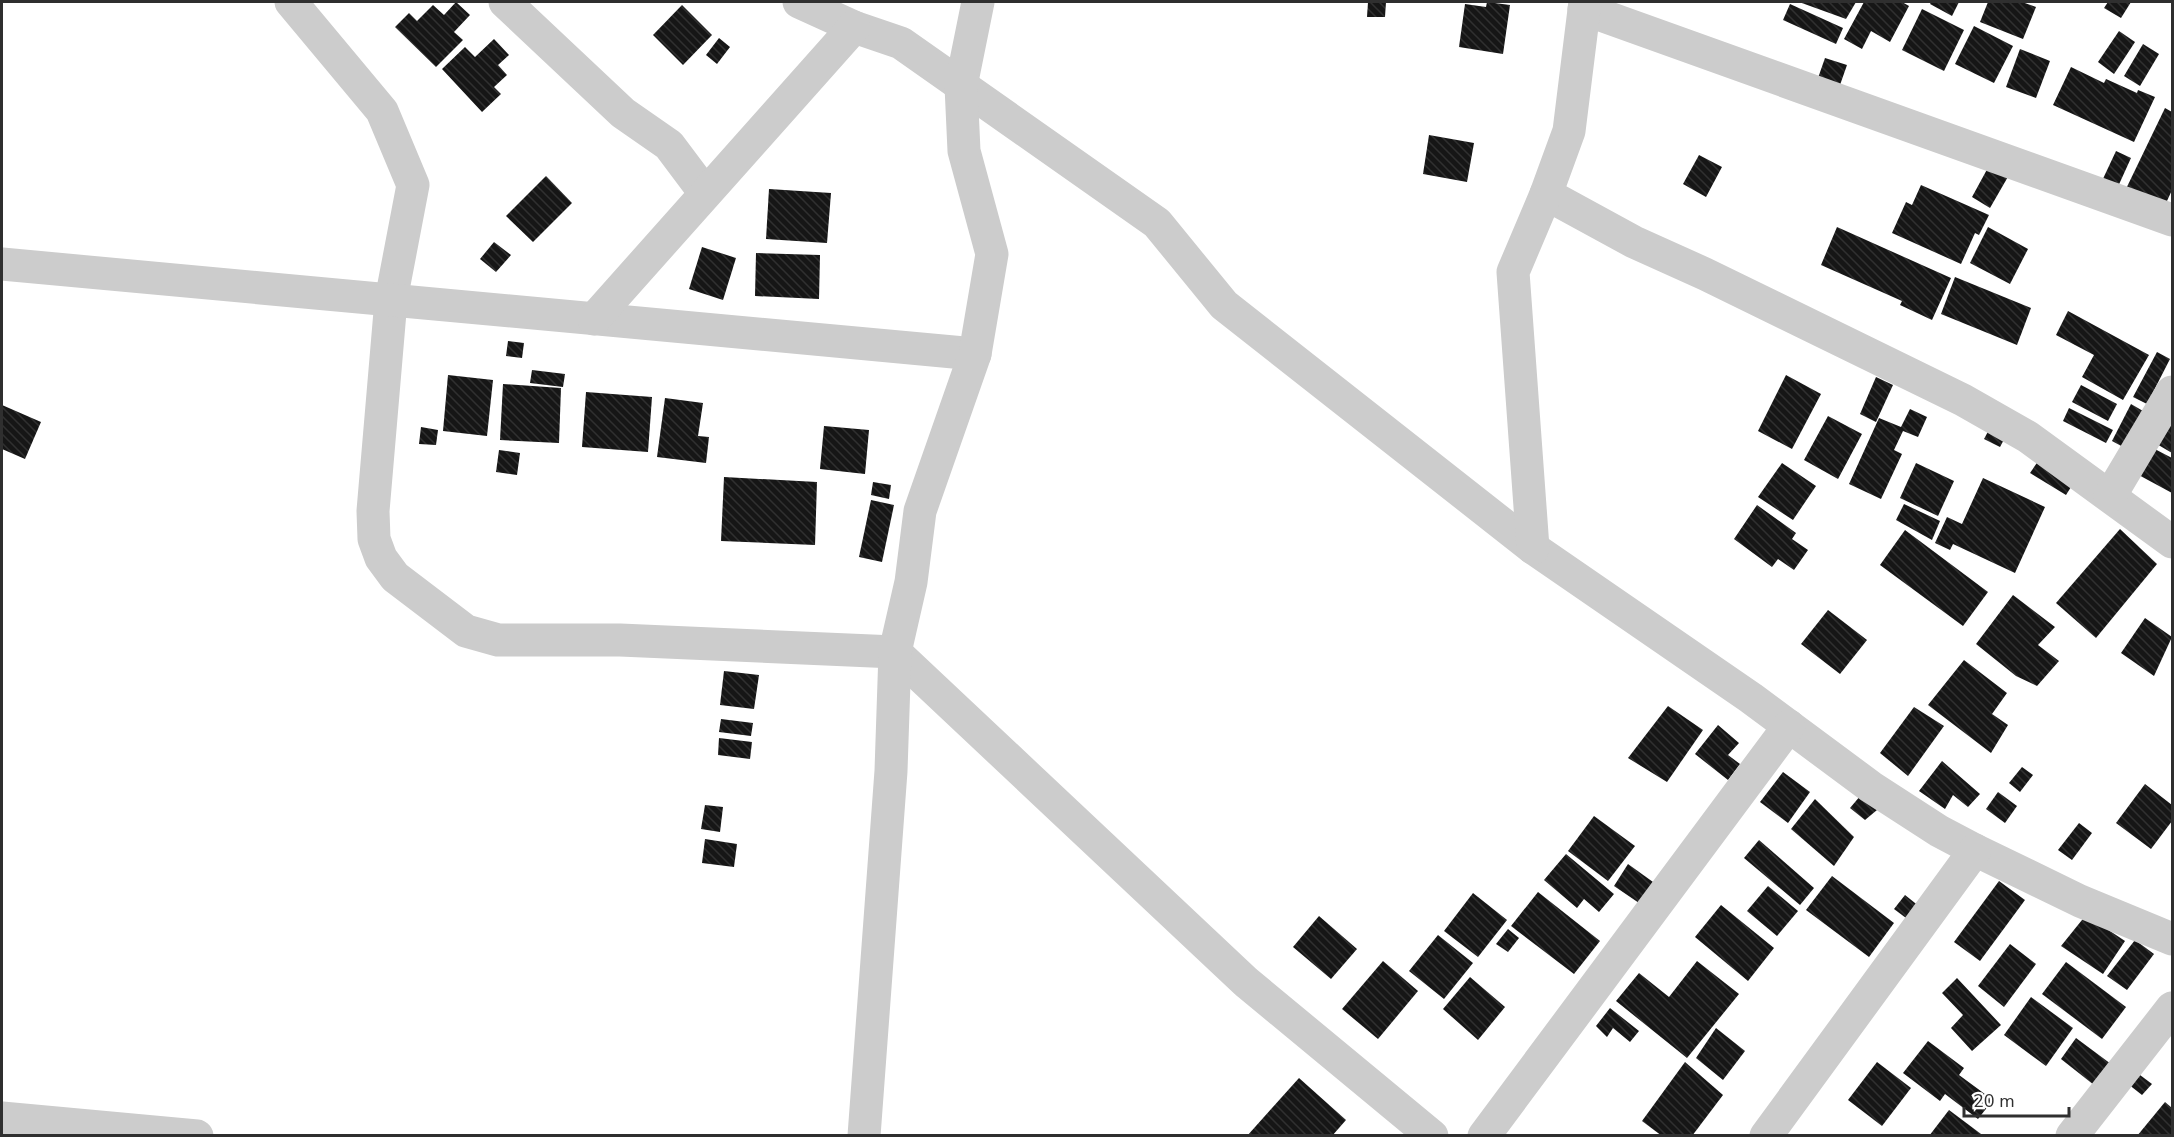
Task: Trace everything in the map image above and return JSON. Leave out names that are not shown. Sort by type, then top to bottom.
[{"type":"street","points":[[291,2],[382,111],[413,185],[391,300],[373,511],[374,539],[381,558],[395,577],[466,631],[498,640],[620,640],[895,652],[1246,981],[1432,1136]]},
{"type":"street","points":[[505,2],[623,113],[669,145],[705,193]]},
{"type":"street","points":[[799,2],[854,27],[901,43],[1157,223],[1224,305],[1533,548],[1789,726],[1871,787],[1939,831],[1975,850],[2080,901],[2172,939]]},
{"type":"street","points":[[864,1136],[891,771],[895,652],[911,582],[920,511],[975,354],[992,254],[964,151],[961,86],[978,2]]},
{"type":"street","points":[[1533,548],[1513,272],[1546,194],[1569,131],[1584,5],[2172,220]]},
{"type":"street","points":[[594,319],[854,27]]},
{"type":"street","points":[[1546,194],[1634,242],[1705,274],[1963,400],[2028,437],[2172,542]]},
{"type":"street","points":[[2,264],[975,354]]},
{"type":"street","points":[[2110,496],[2172,392]]},
{"type":"street","points":[[1484,1136],[1789,726]]},
{"type":"street","points":[[1766,1136],[1975,850]]},
{"type":"street","points":[[2072,1136],[2172,1008]]},
{"type":"street","points":[[2,1118],[197,1136]]},
{"type":"building","points":[[456,2],[470,15],[454,32],[463,40],[436,67],[395,27],[409,13],[417,21],[433,5],[444,15]]},
{"type":"building","points":[[1368,2],[1386,2],[1385,17],[1367,17]]},
{"type":"building","points":[[1487,2],[1510,5],[1503,54],[1459,47],[1465,4],[1486,7]]},
{"type":"building","points":[[1799,2],[1856,2],[1846,19]]},
{"type":"building","points":[[1864,2],[1902,2],[1909,6],[1890,42],[1871,31],[1862,49],[1844,39]]},
{"type":"building","points":[[1931,2],[1959,2],[1952,16],[1930,4]]},
{"type":"building","points":[[1988,2],[2022,2],[2036,7],[2023,39],[1980,22]]},
{"type":"building","points":[[2108,2],[2131,2],[2121,18],[2104,8]]},
{"type":"building","points":[[1790,4],[1843,28],[1836,44],[1783,20]]},
{"type":"building","points":[[682,5],[712,35],[683,65],[653,35]]},
{"type":"building","points":[[1922,9],[1964,30],[1944,71],[1902,50]]},
{"type":"building","points":[[1974,26],[2013,46],[1994,83],[1955,64]]},
{"type":"building","points":[[2119,31],[2135,42],[2114,74],[2098,62]]},
{"type":"building","points":[[719,38],[730,47],[717,64],[706,55]]},
{"type":"building","points":[[494,39],[509,55],[498,65],[507,75],[494,87],[501,94],[482,112],[442,69],[465,47],[475,57]]},
{"type":"building","points":[[2143,44],[2159,54],[2140,86],[2124,76]]},
{"type":"building","points":[[2020,49],[2050,61],[2036,98],[2006,87]]},
{"type":"building","points":[[1825,58],[1847,65],[1840,85],[1818,78]]},
{"type":"building","points":[[2071,67],[2104,83],[2106,79],[2137,93],[2138,90],[2155,97],[2134,142],[2053,105]]},
{"type":"building","points":[[2165,108],[2172,112],[2172,190],[2162,212],[2124,193]]},
{"type":"building","points":[[1429,135],[1474,143],[1467,182],[1423,174]]},
{"type":"building","points":[[2116,151],[2131,158],[2116,191],[2101,183]]},
{"type":"building","points":[[1699,155],[1722,167],[1706,197],[1683,184]]},
{"type":"building","points":[[1990,164],[2009,175],[1990,208],[1972,197]]},
{"type":"building","points":[[546,176],[572,203],[533,242],[506,216]]},
{"type":"building","points":[[1921,185],[1989,215],[1979,235],[1975,233],[1961,264],[1892,233],[1906,202],[1912,205]]},
{"type":"building","points":[[769,189],[831,193],[827,243],[766,239]]},
{"type":"building","points":[[1837,227],[1951,278],[1932,320],[1900,305],[1902,301],[1821,265]]},
{"type":"building","points":[[1988,227],[2028,249],[2010,284],[1970,263]]},
{"type":"building","points":[[494,242],[511,255],[496,272],[480,259]]},
{"type":"building","points":[[702,247],[736,258],[723,300],[689,289]]},
{"type":"building","points":[[756,253],[820,255],[819,299],[755,296]]},
{"type":"building","points":[[1955,277],[2031,308],[2017,345],[1941,314]]},
{"type":"building","points":[[2068,311],[2149,355],[2123,400],[2082,377],[2094,355],[2056,335]]},
{"type":"building","points":[[508,341],[524,343],[522,358],[506,356]]},
{"type":"building","points":[[2157,352],[2170,359],[2147,404],[2133,397]]},
{"type":"building","points":[[532,370],[565,374],[563,387],[530,383]]},
{"type":"building","points":[[448,375],[493,380],[487,436],[443,431]]},
{"type":"building","points":[[1786,375],[1821,394],[1792,449],[1758,431]]},
{"type":"building","points":[[1876,377],[1893,385],[1876,422],[1860,414]]},
{"type":"building","points":[[503,384],[561,388],[559,443],[500,440]]},
{"type":"building","points":[[2081,385],[2117,404],[2108,421],[2072,402]]},
{"type":"building","points":[[586,392],[652,397],[648,452],[582,447]]},
{"type":"building","points":[[665,398],[703,403],[698,436],[709,437],[706,463],[657,457]]},
{"type":"building","points":[[2131,404],[2143,411],[2125,448],[2112,441]]},
{"type":"building","points":[[2,405],[41,422],[25,459],[2,449]]},
{"type":"building","points":[[2069,408],[2113,430],[2106,443],[2063,421]]},
{"type":"building","points":[[1910,409],[1927,417],[1918,437],[1903,431],[1894,450],[1902,454],[1881,499],[1849,484],[1879,418],[1901,427]]},
{"type":"building","points":[[2172,412],[2172,453],[2155,443]]},
{"type":"building","points":[[1828,416],[1862,434],[1838,479],[1804,460]]},
{"type":"building","points":[[824,426],[869,430],[865,474],[820,469]]},
{"type":"building","points":[[1991,426],[2007,434],[2000,447],[1984,439]]},
{"type":"building","points":[[421,427],[438,430],[436,445],[419,444]]},
{"type":"building","points":[[2149,446],[2172,458],[2172,493],[2135,473]]},
{"type":"building","points":[[499,450],[520,453],[517,475],[496,472]]},
{"type":"building","points":[[2041,457],[2076,479],[2066,495],[2030,473]]},
{"type":"building","points":[[1782,463],[1816,486],[1793,520],[1758,497]]},
{"type":"building","points":[[1916,463],[1954,481],[1938,516],[1900,498]]},
{"type":"building","points":[[724,477],[817,482],[815,545],[721,541]]},
{"type":"building","points":[[1983,478],[2045,507],[2015,573],[1953,544],[1950,550],[1935,543],[1947,517],[1962,524]]},
{"type":"building","points":[[873,482],[891,485],[889,499],[871,495]]},
{"type":"building","points":[[871,500],[894,505],[882,562],[859,557]]},
{"type":"building","points":[[1904,504],[1940,521],[1932,540],[1896,520]]},
{"type":"building","points":[[1757,505],[1796,533],[1792,539],[1808,550],[1794,570],[1778,559],[1772,567],[1734,539]]},
{"type":"building","points":[[2120,529],[2157,564],[2096,638],[2056,603]]},
{"type":"building","points":[[1905,530],[1988,592],[1963,626],[1880,565]]},
{"type":"building","points":[[2013,595],[2055,627],[2038,645],[2059,661],[2037,686],[2016,676],[1976,644]]},
{"type":"building","points":[[1828,610],[1867,640],[1840,674],[1801,644]]},
{"type":"building","points":[[2145,618],[2172,637],[2154,676],[2121,653]]},
{"type":"building","points":[[1964,660],[2007,693],[1992,714],[2008,725],[1991,753],[1928,705]]},
{"type":"building","points":[[724,671],[759,675],[754,709],[720,705]]},
{"type":"building","points":[[1668,706],[1703,730],[1667,782],[1628,758]]},
{"type":"building","points":[[1914,707],[1944,726],[1908,776],[1880,753]]},
{"type":"building","points":[[721,719],[753,723],[751,736],[719,732]]},
{"type":"building","points":[[1718,725],[1739,743],[1728,755],[1740,764],[1728,780],[1695,754]]},
{"type":"building","points":[[719,738],[752,742],[750,759],[718,755]]},
{"type":"building","points":[[1942,761],[1980,794],[1968,807],[1953,795],[1945,809],[1919,791]]},
{"type":"building","points":[[2022,767],[2033,775],[2020,792],[2009,783]]},
{"type":"building","points":[[1783,772],[1810,792],[1788,823],[1760,802]]},
{"type":"building","points":[[2145,784],[2172,805],[2172,821],[2151,849],[2116,823]]},
{"type":"building","points":[[1998,792],[2017,806],[2005,823],[1986,809]]},
{"type":"building","points":[[1861,795],[1877,810],[1865,820],[1850,808]]},
{"type":"building","points":[[1815,799],[1854,837],[1834,866],[1791,829]]},
{"type":"building","points":[[705,805],[723,807],[720,832],[701,829]]},
{"type":"building","points":[[1594,816],[1635,846],[1608,881],[1568,851]]},
{"type":"building","points":[[2079,823],[2092,833],[2072,860],[2058,850]]},
{"type":"building","points":[[705,839],[737,844],[734,867],[702,863]]},
{"type":"building","points":[[1759,840],[1814,888],[1800,905],[1744,858]]},
{"type":"building","points":[[1566,854],[1614,894],[1599,912],[1584,899],[1577,908],[1544,880]]},
{"type":"building","points":[[1628,864],[1653,882],[1639,903],[1614,886]]},
{"type":"building","points":[[1832,876],[1894,923],[1869,957],[1806,910]]},
{"type":"building","points":[[1999,881],[2025,900],[1980,961],[1954,942]]},
{"type":"building","points":[[1768,886],[1798,911],[1777,936],[1747,911]]},
{"type":"building","points":[[1538,892],[1600,941],[1574,974],[1511,926]]},
{"type":"building","points":[[1473,893],[1507,920],[1478,957],[1444,931]]},
{"type":"building","points":[[1905,895],[1920,907],[1910,921],[1894,909]]},
{"type":"building","points":[[1721,905],[1774,948],[1748,981],[1695,937]]},
{"type":"building","points":[[2086,915],[2125,941],[2103,974],[2061,946]]},
{"type":"building","points":[[1319,916],[1357,949],[1331,979],[1293,947]]},
{"type":"building","points":[[1508,929],[1519,938],[1508,952],[1496,944]]},
{"type":"building","points":[[1438,935],[1473,963],[1444,999],[1409,971]]},
{"type":"building","points":[[2135,940],[2154,954],[2127,990],[2107,976]]},
{"type":"building","points":[[2010,944],[2036,964],[2004,1007],[1978,986]]},
{"type":"building","points":[[1383,961],[1418,991],[1378,1039],[1342,1009]]},
{"type":"building","points":[[1697,961],[1739,994],[1687,1058],[1616,1001],[1639,973],[1669,997]]},
{"type":"building","points":[[2066,962],[2126,1007],[2102,1039],[2042,994]]},
{"type":"building","points":[[1470,977],[1505,1007],[1478,1040],[1443,1009]]},
{"type":"building","points":[[1957,978],[2001,1025],[1972,1051],[1951,1028],[1963,1015],[1942,993]]},
{"type":"building","points":[[2031,997],[2073,1028],[2046,1066],[2004,1035]]},
{"type":"building","points":[[1610,1008],[1639,1031],[1630,1042],[1613,1028],[1607,1037],[1596,1026]]},
{"type":"building","points":[[1716,1028],[1745,1051],[1723,1080],[1696,1058]]},
{"type":"building","points":[[2076,1038],[2111,1064],[2094,1085],[2061,1059]]},
{"type":"building","points":[[1928,1041],[1964,1068],[1959,1075],[1993,1100],[1978,1119],[1945,1094],[1940,1101],[1903,1073]]},
{"type":"building","points":[[1685,1062],[1723,1095],[1692,1136],[1662,1136],[1642,1121]]},
{"type":"building","points":[[1877,1062],[1911,1088],[1882,1126],[1848,1100]]},
{"type":"building","points":[[2136,1072],[2152,1084],[2142,1095],[2128,1084]]},
{"type":"building","points":[[1299,1078],[1346,1120],[1332,1136],[1247,1136]]},
{"type":"building","points":[[2165,1102],[2172,1108],[2172,1136],[2137,1136]]},
{"type":"building","points":[[1949,1110],[1981,1134],[1979,1136],[1929,1136]]}]
